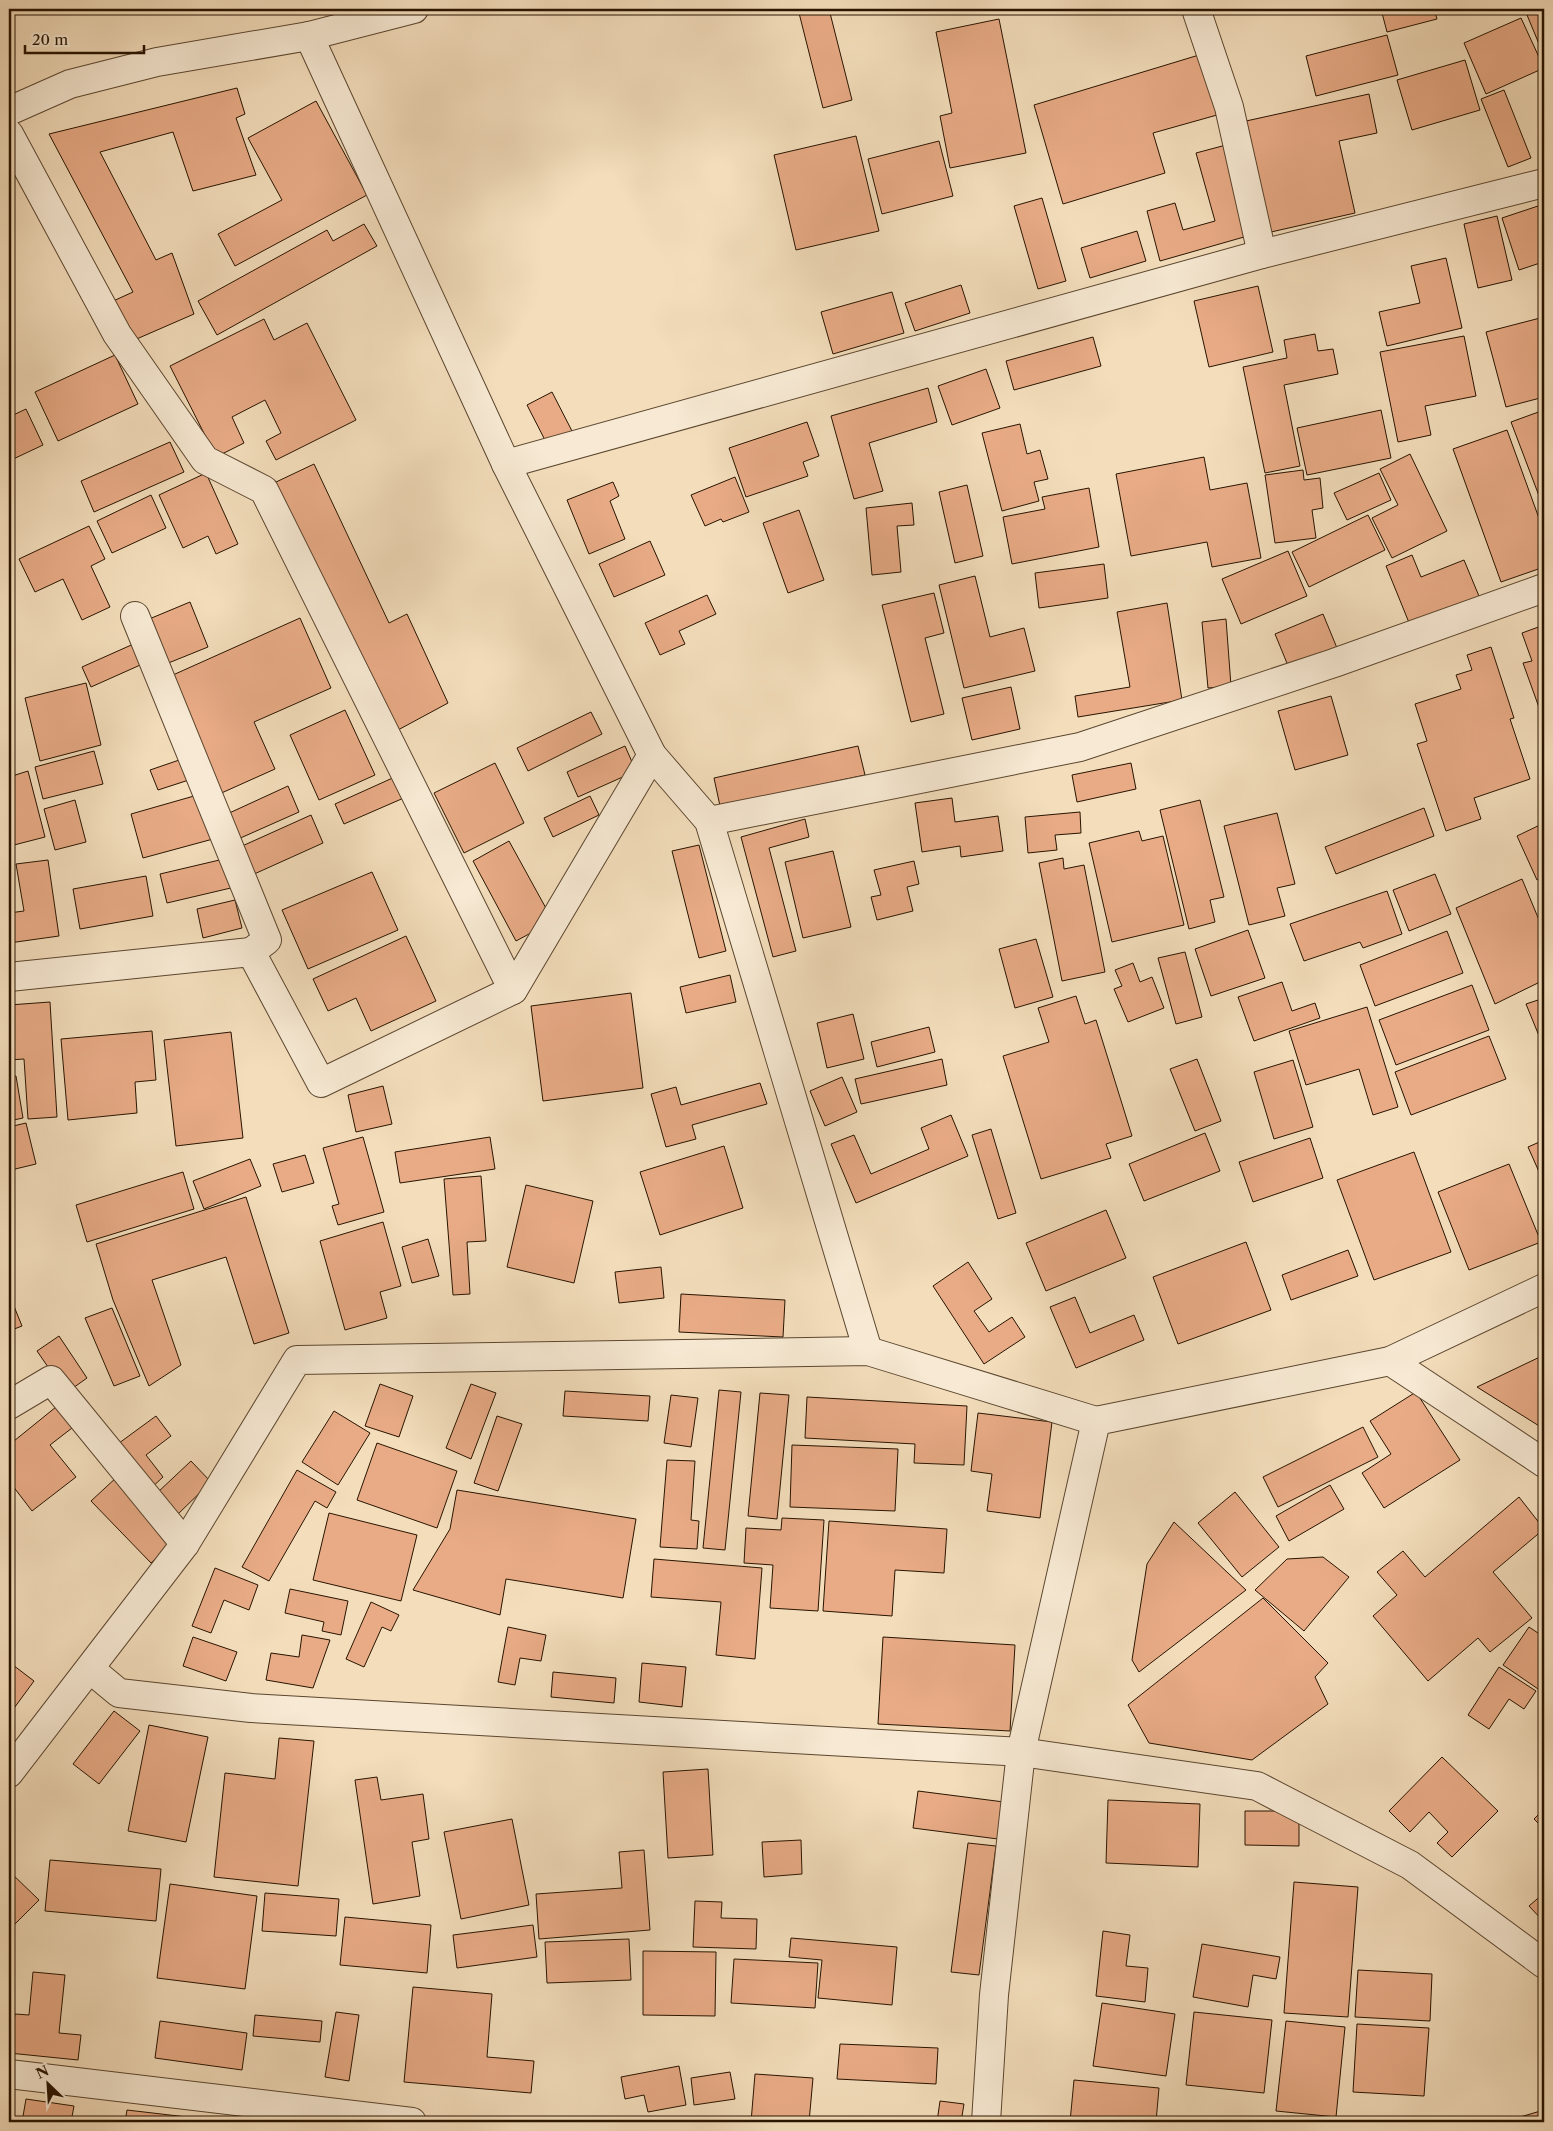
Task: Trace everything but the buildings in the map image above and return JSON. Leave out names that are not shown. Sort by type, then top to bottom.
[{"type":"street","points":[[9,111],[70,84],[157,62],[309,36],[414,9]]},
{"type":"street","points":[[1196,9],[1229,108],[1262,254]]},
{"type":"street","points":[[309,36],[506,464],[652,755],[709,821],[868,1351]]},
{"type":"street","points":[[9,134],[117,334],[205,460],[264,490],[513,990]]},
{"type":"street","points":[[506,464],[1262,254],[1544,183]]},
{"type":"street","points":[[709,821],[1080,747],[1334,663],[1544,588]]},
{"type":"street","points":[[9,977],[251,952],[266,940],[135,616]]},
{"type":"street","points":[[251,952],[321,1083],[513,990],[652,755]]},
{"type":"street","points":[[9,1773],[185,1544],[297,1360],[868,1351],[1096,1421],[1390,1361],[1544,1288]]},
{"type":"street","points":[[1390,1361],[1544,1463]]},
{"type":"street","points":[[9,1405],[51,1380],[185,1544]]},
{"type":"street","points":[[986,2122],[994,1995],[1021,1752],[1096,1421]]},
{"type":"street","points":[[90,1669],[118,1693],[251,1708],[1021,1752],[1257,1786],[1410,1865],[1544,1964]]},
{"type":"street","points":[[9,2074],[412,2122]]}]
